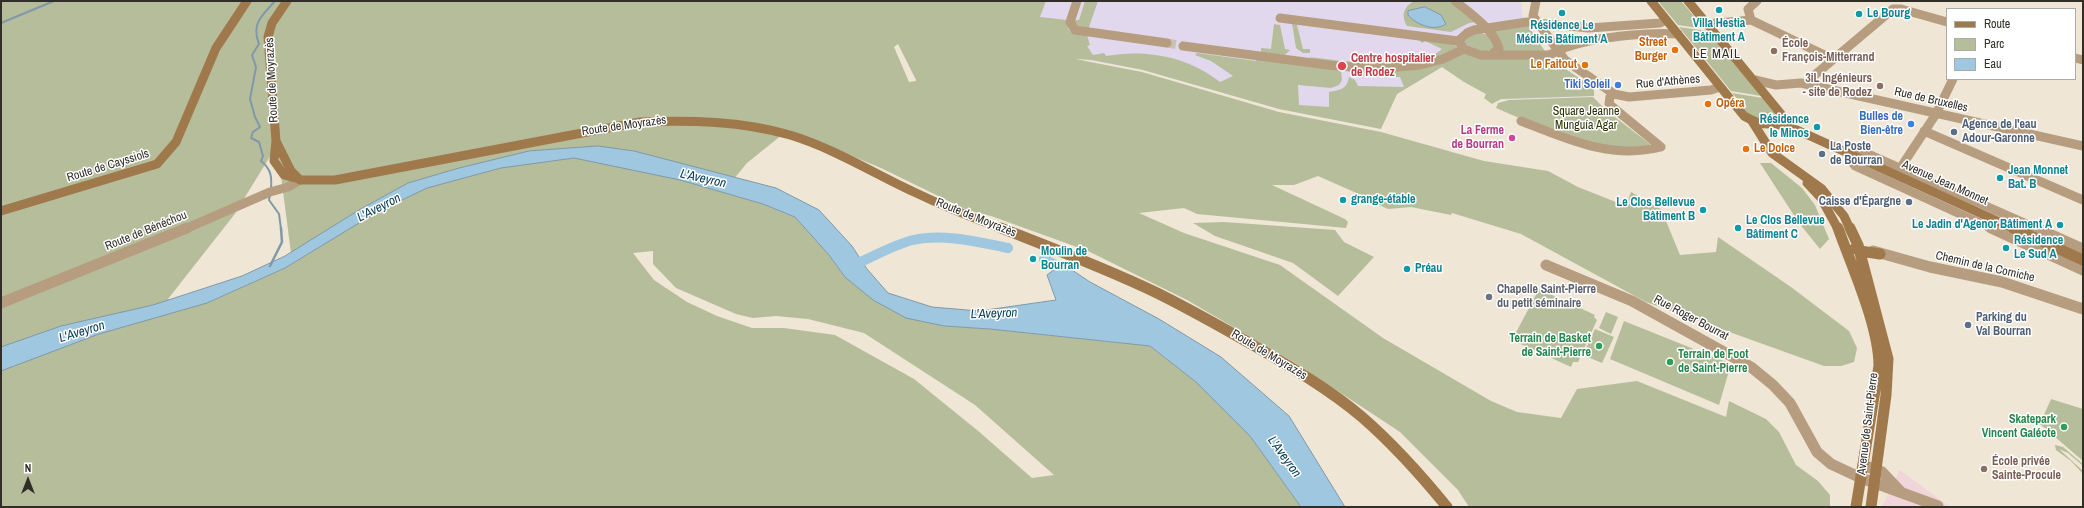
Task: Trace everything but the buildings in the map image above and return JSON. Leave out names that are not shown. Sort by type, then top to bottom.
[{"type":"street","name":"Route de Cayssiols","points":[[1,211],[157,164],[176,142],[216,48],[247,1]]},
{"type":"street","name":"Route de Moyrazès","points":[[287,1],[272,24],[268,37],[276,141],[274,161],[284,175],[300,180],[309,185],[334,186],[367,180],[439,160],[640,122],[682,120],[727,122],[789,135],[826,149],[942,205],[1119,275],[1212,322],[1281,361],[1328,391],[1361,416],[1400,452],[1447,507]]},
{"type":"street","points":[[1077,1],[1070,22],[1070,25],[1075,30],[1167,43]]},
{"type":"street","points":[[1455,1],[1468,11],[1499,45],[1496,52],[1491,55]]},
{"type":"street","points":[[1536,1],[1533,16],[1537,22]]},
{"type":"street","name":"Avenue de Saint-Pierre","points":[[1651,1],[1744,116],[1752,121],[1772,153],[1796,172],[1822,189],[1844,216],[1879,354],[1879,366],[1856,507]]},
{"type":"street","name":"Avenue Jean Monnet","points":[[1688,1],[1780,110],[1782,116],[1796,130]]},
{"type":"street","points":[[1751,20],[1748,9],[1757,1]]},
{"type":"street","points":[[1810,85],[1810,79],[1838,56],[1854,39],[1893,9],[1901,9],[1946,22]]},
{"type":"street","points":[[1280,18],[1458,41],[1464,49],[1473,53],[1491,55],[1548,55],[1558,53],[1566,47],[1600,39],[1665,33],[1678,34]]},
{"type":"street","points":[[1458,41],[1470,31],[1537,22],[1551,25],[1589,28],[1660,23],[1666,20]]},
{"type":"street","points":[[1708,24],[1751,20],[1833,59]]},
{"type":"street","name":"Rue d'Athènes","points":[[1537,22],[1558,53],[1565,60],[1614,94],[1629,97],[1711,90],[1720,87]]},
{"type":"street","points":[[1183,46],[1374,69],[1422,65],[1443,59],[1464,49]]},
{"type":"street","name":"Rue de Bruxelles","points":[[1755,80],[1774,85],[1794,83],[1810,85],[2083,146]]},
{"type":"street","points":[[1901,167],[1936,114],[1953,80]]},
{"type":"street","name":"Rue de Bruxelles","points":[[1764,92],[1774,85]]},
{"type":"street","points":[[1521,121],[1614,153],[1644,153],[1661,148],[1609,104],[1610,97],[1614,94]]},
{"type":"street","points":[[1764,138],[1773,124],[1782,116]]},
{"type":"street","name":"Avenue Jean Monnet","points":[[1752,121],[1773,124],[1796,130],[1854,156],[2077,249],[2083,260]]},
{"type":"street","points":[[1924,131],[2083,200]]},
{"type":"street","points":[[2083,237],[2077,249],[1866,152],[1860,152],[1854,156],[1851,161],[1855,166],[2083,270]]},
{"type":"street","name":"Avenue de Saint-Pierre","points":[[1796,172],[1821,198],[1831,213],[1842,240],[1853,250],[1863,272],[1875,306],[1888,359],[1886,395],[1871,507]]},
{"type":"street","name":"Route de Bénéchou","points":[[1,303],[200,223],[270,192],[288,187],[300,180]]},
{"type":"street","points":[[1853,250],[1880,254]]},
{"type":"street","points":[[1863,272],[1866,263],[1871,258],[1880,254]]},
{"type":"street","name":"Chemin de la Corniche","points":[[1880,254],[2002,282],[2083,309]]},
{"type":"street","name":"Rue Roger Bourrat","points":[[1546,265],[1632,301],[1714,345],[1751,367],[1773,385],[1790,403],[1817,452],[1831,464],[1904,495],[1938,506]]},
{"type":"street","points":[[1863,465],[1882,472],[1904,495]]},
{"type":"shaded area","name":"Centre hospitalier de Rodez","points":[[1029,1],[1521,1],[1523,19],[1549,58],[1594,88],[1594,96],[1495,100],[1442,67],[1397,94],[1381,129],[1279,109],[1143,70],[1076,58],[1024,26]]},
{"type":"shaded area","points":[[1900,470],[1950,507],[1882,507]]},
{"type":"green space","points":[[1,1],[1046,1],[1040,17],[1067,20],[1068,29],[1071,32],[1087,35],[1090,45],[1087,46],[1093,55],[1104,53],[1106,56],[1136,53],[1166,57],[1194,66],[1220,82],[1233,76],[1211,61],[1195,55],[1197,53],[1256,61],[1257,57],[1341,70],[1342,80],[1339,85],[1331,88],[1298,85],[1299,105],[1329,107],[1329,92],[1342,89],[1346,85],[1349,77],[1355,80],[1358,86],[1404,87],[1400,77],[1355,76],[1349,71],[1367,71],[1463,54],[1549,58],[1594,88],[1594,96],[1501,99],[1492,104],[1484,98],[1486,94],[1464,82],[1442,67],[1397,94],[1381,129],[1279,109],[1143,70],[1092,60],[1075,59],[1142,72],[1279,112],[1381,132],[1484,161],[1548,171],[1578,187],[1626,206],[1631,192],[1661,209],[1680,255],[1716,252],[1718,237],[1791,287],[1849,331],[1857,348],[1854,362],[1841,366],[1824,366],[1646,302],[1521,234],[1452,213],[1451,215],[1411,207],[1388,209],[1377,204],[1377,199],[1370,199],[1318,176],[1294,185],[1272,185],[1345,219],[1348,222],[1346,228],[1197,214],[1184,208],[1139,213],[1184,233],[1280,265],[1383,338],[1491,401],[1517,412],[1561,418],[1577,389],[1637,381],[1726,417],[1729,401],[1766,419],[1779,432],[1796,465],[1818,481],[1830,495],[1830,507],[1469,507],[1458,490],[1400,432],[1300,366],[1187,300],[1088,251],[991,216],[967,210],[881,168],[788,130],[747,163],[723,192],[763,204],[795,217],[829,255],[845,277],[944,326],[990,329],[1150,346],[1196,382],[1250,436],[1301,507],[1,507]],"holes":[[[898,44],[916,80],[916,81],[909,82],[894,47]],[[277,145],[291,253],[321,245],[285,268],[207,303],[168,299],[234,215]],[[653,251],[653,264],[676,288],[736,314],[753,318],[776,316],[808,319],[864,333],[975,405],[1054,475],[1032,478],[977,430],[914,379],[835,335],[784,328],[752,328],[717,316],[687,302],[654,280],[633,253]]]},
{"type":"green space","points":[[1085,1],[1098,1],[1088,30],[1078,27],[1075,22],[1075,20],[1079,20]]},
{"type":"green space","points":[[1414,1],[1451,1],[1476,22],[1469,23],[1451,32],[1407,26],[1404,19],[1404,12],[1407,6]]},
{"type":"green space","points":[[1658,1],[1681,1],[1705,29],[1678,25]]},
{"type":"green space","points":[[1292,23],[1297,25],[1303,49],[1310,49],[1310,53],[1303,53],[1296,48]]},
{"type":"green space","points":[[1274,24],[1280,25],[1285,49],[1290,50],[1285,55],[1261,53],[1261,48],[1271,49]]},
{"type":"green space","points":[[1527,24],[1546,53],[1500,53],[1490,29]]},
{"type":"green space","points":[[1679,27],[1707,31],[1761,96],[1731,91]]},
{"type":"green space","points":[[1481,33],[1488,35],[1496,47],[1485,52],[1464,44],[1464,40],[1469,35]]},
{"type":"green space","points":[[1418,39],[1450,42],[1457,48],[1446,55],[1392,66],[1318,61],[1309,57],[1340,61],[1397,63],[1415,61],[1430,56],[1442,49],[1425,41],[1422,43]]},
{"type":"green space","points":[[1732,93],[1763,98],[1778,116],[1772,121],[1757,120],[1740,108],[1744,107]]},
{"type":"green space","name":"Square Jeanne Munguía Agar","points":[[1593,97],[1607,111],[1650,144],[1649,147],[1608,148],[1526,121],[1496,108],[1498,103],[1509,100]]},
{"type":"green space","points":[[1760,163],[1771,163],[1802,188],[1815,205],[1829,239],[1820,249],[1799,223]]},
{"type":"green space","points":[[1224,222],[1335,230],[1344,242],[1374,257],[1338,296],[1293,263],[1215,236],[1193,223]]},
{"type":"green space","points":[[1539,289],[1595,315],[1594,317],[1597,320],[1578,362],[1573,362],[1571,367],[1512,340]]},
{"type":"green space","points":[[1606,312],[1618,317],[1611,334],[1599,328]]},
{"type":"green space","name":"Terrain de Foot de Saint-Pierre","points":[[1624,321],[1731,364],[1719,405],[1610,359]]},
{"type":"green space","name":"Terrain de Basket de Saint-Pierre","points":[[1595,329],[1614,337],[1602,363],[1583,355]]},
{"type":"green space","name":"Skatepark Vincent Galéote","points":[[2051,399],[2083,409],[2083,461],[2040,424]]},
{"type":"green space","points":[[2055,445],[2063,447],[2083,464],[2083,466],[2068,453],[2059,449],[2083,471],[2083,474],[2071,461],[2056,450]]},
{"type":"water","points":[[1425,7],[1441,15],[1446,24],[1436,27],[1426,26],[1416,22],[1408,15],[1408,11]]},
{"type":"water","name":"L'Aveyron","points":[[598,146],[634,151],[776,188],[819,210],[852,246],[867,269],[888,293],[932,307],[979,311],[1056,300],[1047,275],[1055,269],[1066,266],[1090,282],[1159,319],[1221,357],[1289,416],[1345,507],[1301,507],[1250,436],[1196,382],[1150,346],[990,329],[944,326],[906,318],[873,300],[845,277],[829,255],[795,217],[763,204],[680,180],[574,158],[501,168],[427,188],[377,212],[285,268],[207,303],[99,334],[1,371],[1,347],[61,326],[153,305],[242,276],[285,256],[359,210],[408,183],[459,168],[529,151]]},
{"type":"waterway","points":[[1,23],[54,1]]},
{"type":"waterway","points":[[271,189],[270,173],[261,161],[263,156],[259,142],[251,138],[253,132],[260,127],[255,117],[250,99],[256,67],[252,55],[259,44],[256,31],[257,25],[259,20],[275,1]]},
{"type":"waterway","points":[[270,195],[269,200],[279,214],[281,229]]},
{"type":"waterway","points":[[270,266],[282,242],[281,228]]},
{"type":"waterway","points":[[851,266],[897,245],[925,238],[937,237],[961,239],[1008,248]]},
{"type":"waterway","points":[[1044,259],[1059,267]]},
{"type":"tunnel","points":[[1167,43],[1183,46]]},
{"type":"place","name":"Villa Hestia Bâtiment A","points":[[1719,10]]},
{"type":"place","name":"Résidence Le Médicis Bâtiment A","points":[[1562,13]]},
{"type":"place","name":"Le Bourg","points":[[1859,14]]},
{"type":"place","name":"Street Burger","points":[[1675,50]]},
{"type":"place","name":"École François-Mitterrand","points":[[1774,51]]},
{"type":"place","name":"Le Faitout","points":[[1585,65]]},
{"type":"place","name":"Centre hospitalier de Rodez","points":[[1342,66]]},
{"type":"place","name":"Tiki Soleil","points":[[1618,85]]},
{"type":"place","name":"3iL Ingénieurs - site de Rodez","points":[[1880,86]]},
{"type":"place","name":"Opéra","points":[[1708,104]]},
{"type":"place","name":"Bulles de Bien-être","points":[[1911,124]]},
{"type":"place","name":"Résidence le Minos","points":[[1817,127]]},
{"type":"place","name":"Agence de l'eau Adour-Garonne","points":[[1954,132]]},
{"type":"place","name":"La Ferme de Bourran","points":[[1512,138]]},
{"type":"place","name":"Le Dolce","points":[[1746,149]]},
{"type":"place","name":"La Poste de Bourran","points":[[1822,154]]},
{"type":"place","name":"Jean Monnet Bat. B","points":[[2000,178]]},
{"type":"place","name":"grange-étable","points":[[1343,200]]},
{"type":"place","name":"Caisse d'Épargne","points":[[1909,202]]},
{"type":"place","name":"Le Clos Bellevue Bâtiment B","points":[[1703,210]]},
{"type":"place","name":"Le Jadin d'Agenor Bâtiment A","points":[[2060,225]]},
{"type":"place","name":"Le Clos Bellevue Bâtiment C","points":[[1738,228]]},
{"type":"place","name":"Résidence Le Sud A","points":[[2006,248]]},
{"type":"place","name":"Moulin de Bourran","points":[[1033,259]]},
{"type":"place","name":"Préau","points":[[1407,269]]},
{"type":"place","name":"Chapelle Saint-Pierre du petit séminaire","points":[[1489,297]]},
{"type":"place","name":"Parking du Val Bourran","points":[[1968,325]]},
{"type":"place","name":"Terrain de Basket de Saint-Pierre","points":[[1599,346]]},
{"type":"place","name":"Terrain de Foot de Saint-Pierre","points":[[1670,362]]},
{"type":"place","name":"Skatepark Vincent Galéote","points":[[2064,427]]},
{"type":"place","name":"École privée Sainte-Procule","points":[[1984,469]]},
{"type":"district","name":"LE MAIL","points":[[1717,55]]}]
